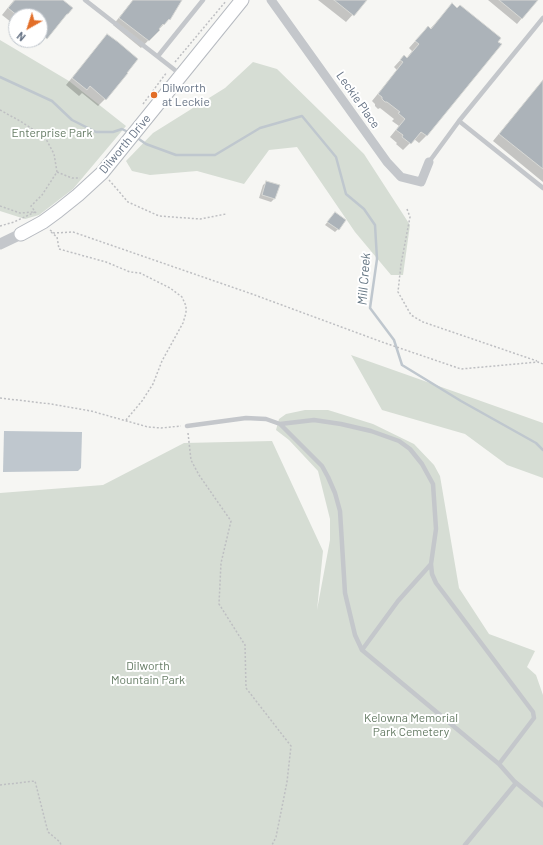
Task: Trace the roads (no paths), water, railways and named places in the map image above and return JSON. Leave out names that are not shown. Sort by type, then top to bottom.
[{"type":"main road","name":"Dilworth Drive","points":[[21,234],[43,222],[58,211],[102,173],[134,134],[176,71],[242,0]]},
{"type":"street","name":"Leckie Place","points":[[271,0],[387,162],[402,177],[422,182],[429,162]]},
{"type":"street","name":"Dilworth Drive","points":[[0,244],[21,234]]},
{"type":"lane","points":[[85,0],[176,71]]},
{"type":"lane","points":[[158,56],[203,0]]},
{"type":"lane","points":[[429,162],[458,121],[543,18]]},
{"type":"lane","points":[[458,121],[543,188]]},
{"type":"lane","points":[[187,426],[246,418],[266,419],[280,424],[322,466],[335,494],[340,511],[345,593],[355,635],[362,650],[499,764],[516,783],[543,805]]},
{"type":"lane","points":[[280,424],[314,420],[371,431],[398,441],[410,449],[422,464],[433,484],[436,529],[431,564],[432,574],[436,582],[533,712],[534,718],[499,764]]},
{"type":"lane","points":[[362,650],[398,601],[431,564]]},
{"type":"lane","points":[[465,845],[516,783]]},
{"type":"waterway","name":"Mill Creek","points":[[0,77],[52,101],[72,120],[96,132],[113,132],[122,129],[130,133]]},
{"type":"waterway","name":"Mill Creek","points":[[136,137],[146,144],[176,155],[215,155],[260,128],[302,116],[336,157],[346,194],[364,209],[375,225],[377,259],[370,308],[394,340],[402,365],[461,401],[536,443],[543,450]]},
{"type":"place","name":"Dilworth at Leckie","points":[[154,95]]},
{"type":"park label","name":"Enterprise Park","points":[[52,133]]},
{"type":"park label","name":"Dilworth Mountain Park","points":[[148,673]]},
{"type":"park label","name":"Kelowna Memorial Park Cemetery","points":[[411,725]]}]
